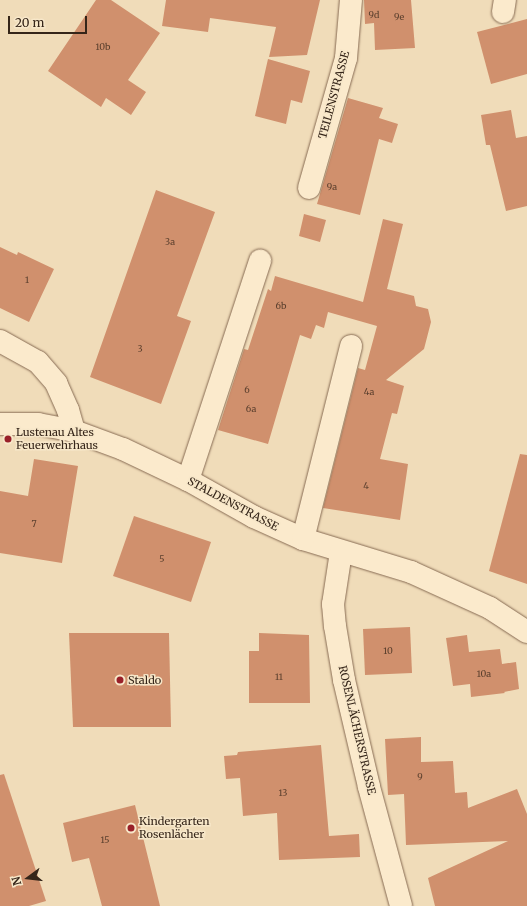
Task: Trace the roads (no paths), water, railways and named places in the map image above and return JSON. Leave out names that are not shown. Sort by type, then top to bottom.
[{"type":"street","name":"TEILENSTRASSE","points":[[309,188],[315,173],[325,128],[346,58],[351,0]]},
{"type":"street","points":[[188,480],[260,260]]},
{"type":"street","points":[[0,341],[38,362],[56,383],[74,431]]},
{"type":"street","points":[[304,539],[351,346]]},
{"type":"street","name":"STALDENSTRASSE","points":[[0,424],[38,424],[74,431],[123,449],[188,480],[254,517],[304,539],[341,552],[411,572],[490,608],[527,632]]},
{"type":"street","name":"ROSENLÄCHERSTRASSE","points":[[341,552],[333,604],[334,626],[344,680],[401,906]]},
{"type":"place","name":"Lustenau Altes Feuerwehrhaus","points":[[8,439]]},
{"type":"place","name":"Staldo","points":[[120,680]]},
{"type":"place","name":"Kindergarten Rosenlächer","points":[[131,828]]}]
